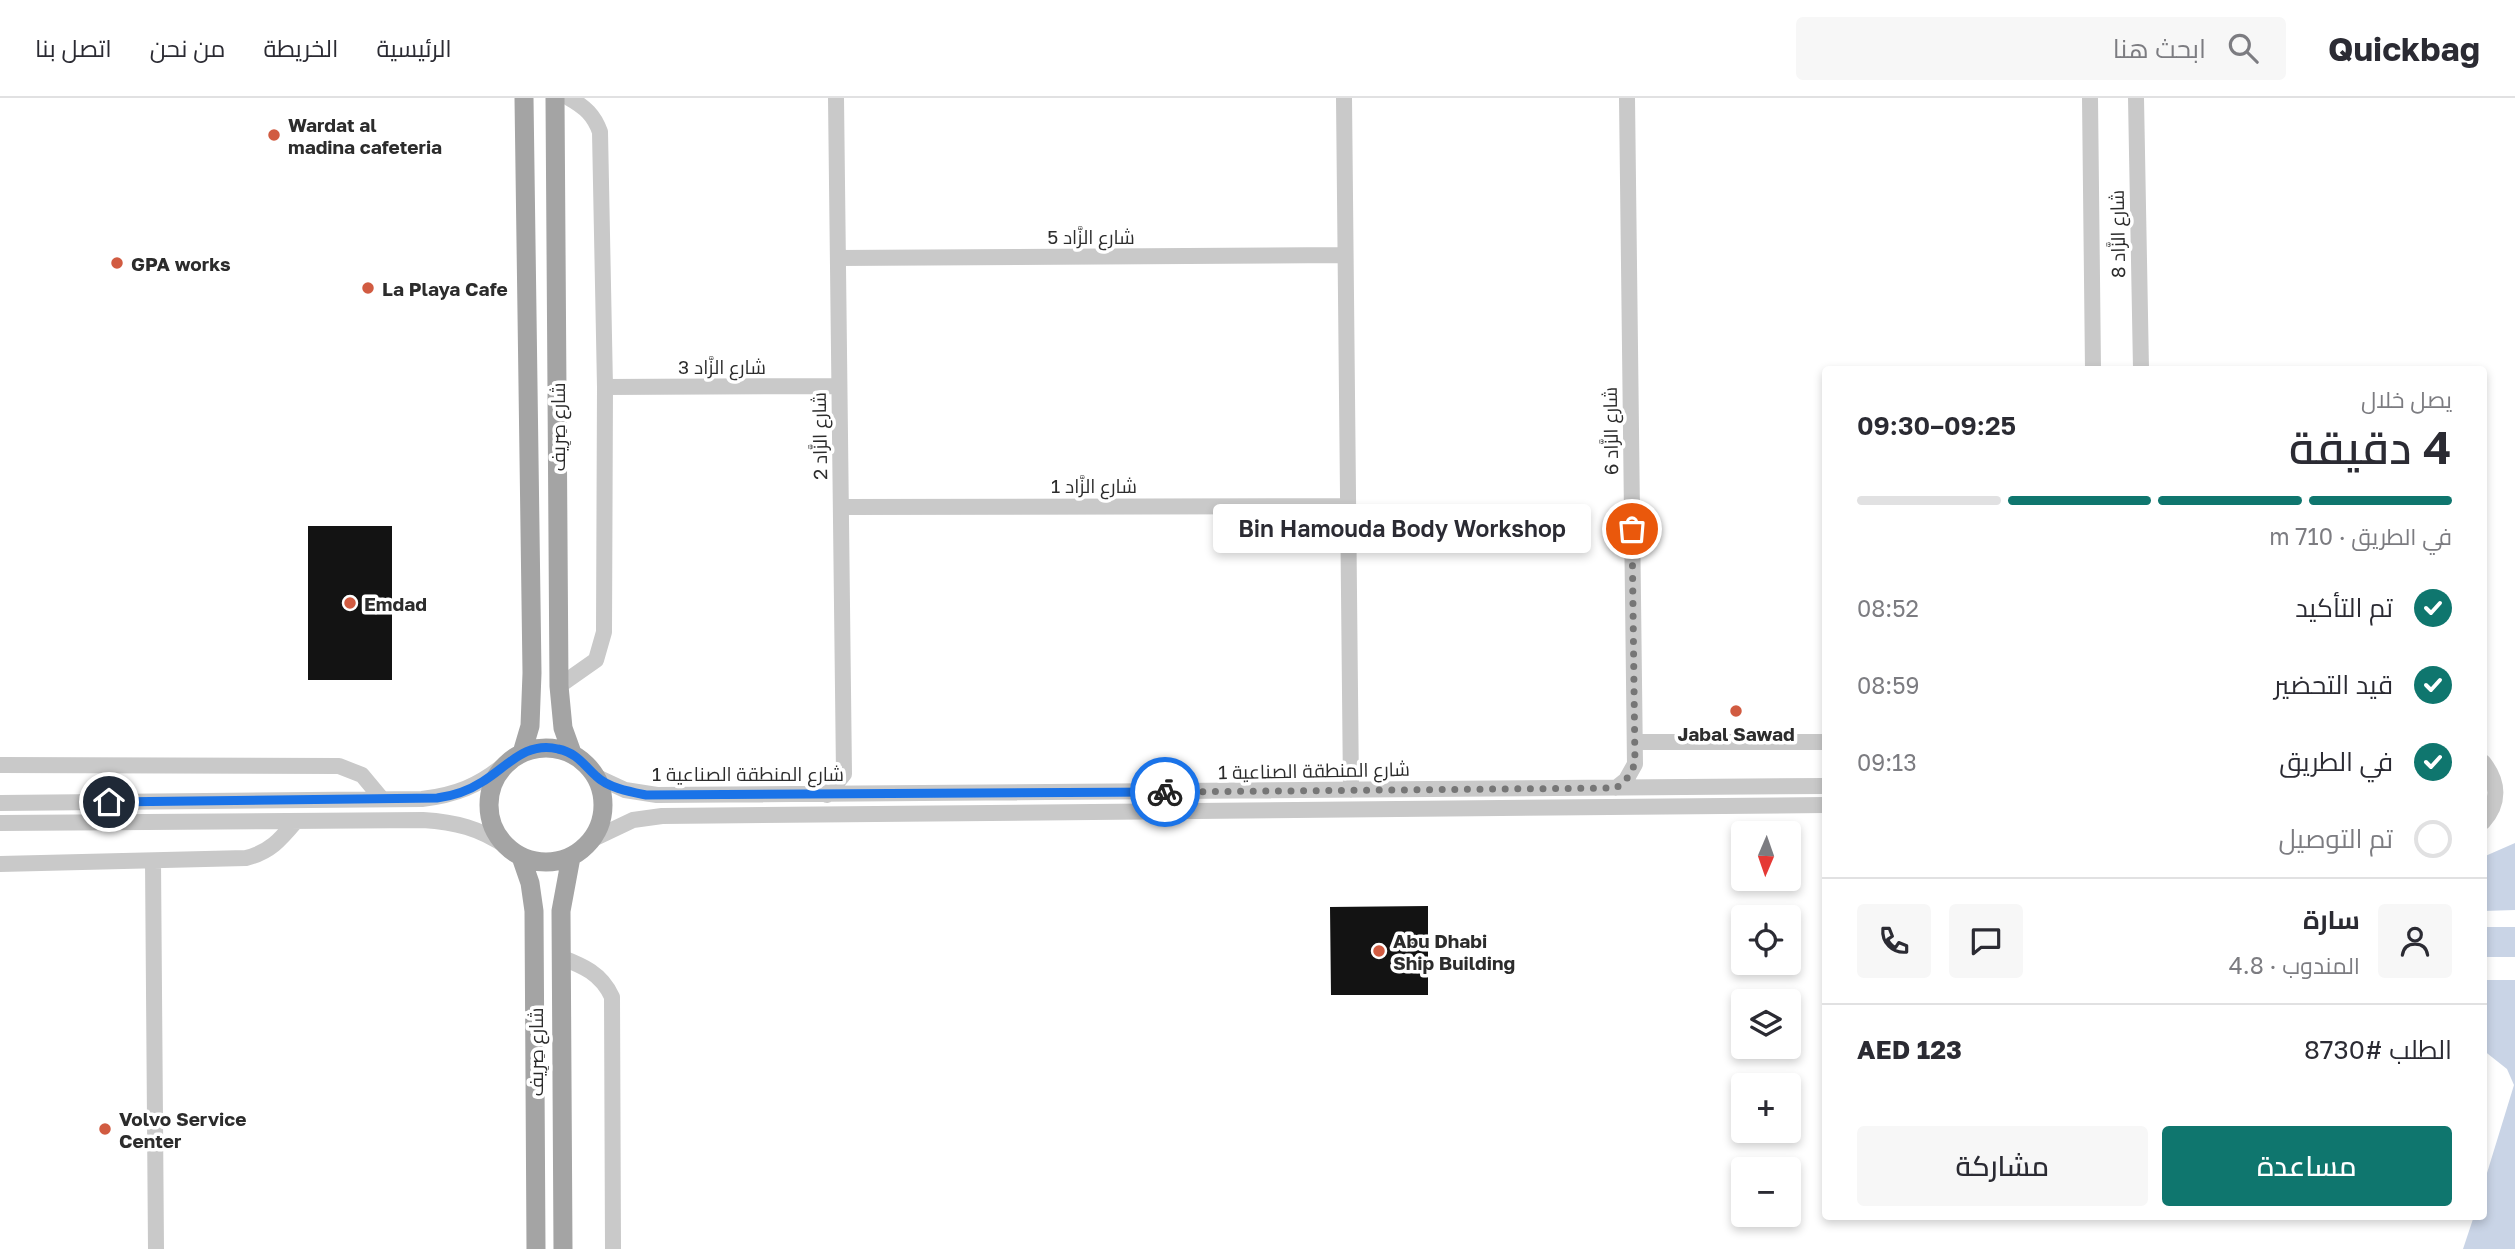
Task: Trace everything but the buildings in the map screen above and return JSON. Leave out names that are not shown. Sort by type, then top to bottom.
[{"type":"main road","name":"شارع صِرِيف","points":[[522,753],[530,726],[532,673],[524,98]]},
{"type":"main road","name":"شارع صِرِيف","points":[[555,98],[559,686],[563,728],[572,753]]},
{"type":"main road","points":[[538,748],[555,748],[572,753],[590,768],[603,792],[601,824],[593,839],[571,857],[546,862],[514,852],[496,833],[489,816],[489,798],[494,780],[504,765],[522,753],[538,748]]},
{"type":"main road","name":"شارع صِرِيف","points":[[514,852],[530,883],[534,911],[536,1249]]},
{"type":"main road","name":"شارع صِرِيف","points":[[563,1249],[560,957],[562,897],[571,857]]},
{"type":"street","points":[[559,686],[596,660],[604,632],[605,387],[600,132],[595,118],[583,106],[569,98]]},
{"type":"street","name":"شارع الزَّاد 2","points":[[836,98],[844,774]]},
{"type":"street","points":[[1344,98],[1351,790]]},
{"type":"street","name":"شارع الزَّاد 6","points":[[1627,98],[1635,764]]},
{"type":"street","name":"شارع الزَّاد 8","points":[[2090,98],[2093,366]]},
{"type":"street","name":"شارع الزَّاد 8","points":[[2136,98],[2141,366]]},
{"type":"street","name":"شارع الزَّاد 5","points":[[838,258],[1345,255]]},
{"type":"street","name":"شارع الزَّاد 3","points":[[605,387],[839,386]]},
{"type":"street","name":"شارع الزَّاد 1","points":[[841,507],[1347,506]]},
{"type":"street","points":[[1635,742],[1822,742]]},
{"type":"street","points":[[1616,788],[1626,780],[1635,764],[1665,788]]},
{"type":"street","points":[[0,765],[339,766],[362,775],[382,799]]},
{"type":"street","points":[[0,803],[422,799],[451,796],[483,782],[504,765]]},
{"type":"street","points":[[2487,767],[2491,772],[2496,798],[2487,817]]},
{"type":"street","points":[[827,794],[844,774],[872,794]]},
{"type":"street","name":"شارع المنطقة الصناعية 1","points":[[597,778],[625,790],[646,795],[1822,786]]},
{"type":"street","name":"شارع المنطقة الصناعية 1","points":[[593,839],[633,820],[662,816],[1822,805]]},
{"type":"street","points":[[0,823],[423,820],[452,822],[490,835],[514,852]]},
{"type":"street","points":[[0,864],[246,858],[260,855],[275,846],[296,821]]},
{"type":"street","points":[[153,861],[156,1249]]},
{"type":"street","points":[[560,957],[591,969],[607,985],[612,997],[613,1249]]},
{"type":"water","points":[[2515,843],[2515,910],[2487,911],[2487,855]]},
{"type":"water","points":[[2487,927],[2515,927],[2515,957],[2487,957]]},
{"type":"water","points":[[2487,980],[2515,980],[2515,1249],[2463,1249],[2473,1220],[2487,1220],[2487,1173],[2514,1085],[2507,1069],[2487,1053]]},
{"type":"way so far","points":[[1165,792],[1616,788],[1626,780],[1635,764],[1632,529]]},
{"type":"place","name":"Wardat al madina cafeteria","points":[[274,135]]},
{"type":"place","name":"GPA works","points":[[117,263]]},
{"type":"place","name":"La Playa Cafe","points":[[368,288]]},
{"type":"place","name":"Bin Hamouda Body Workshop","points":[[1632,529]]},
{"type":"place","name":"Emdad","points":[[350,603]]},
{"type":"place","name":"Jabal Sawad","points":[[1736,711]]},
{"type":"place","name":"Abu Dhabi Ship Building","points":[[1379,951]]},
{"type":"place","name":"Volvo Service Center","points":[[105,1129]]},
{"type":"route","points":[[109,802],[437,798],[470,789],[512,758],[538,748],[555,748],[572,753],[590,768],[597,778],[625,790],[646,795],[1165,792]]}]
